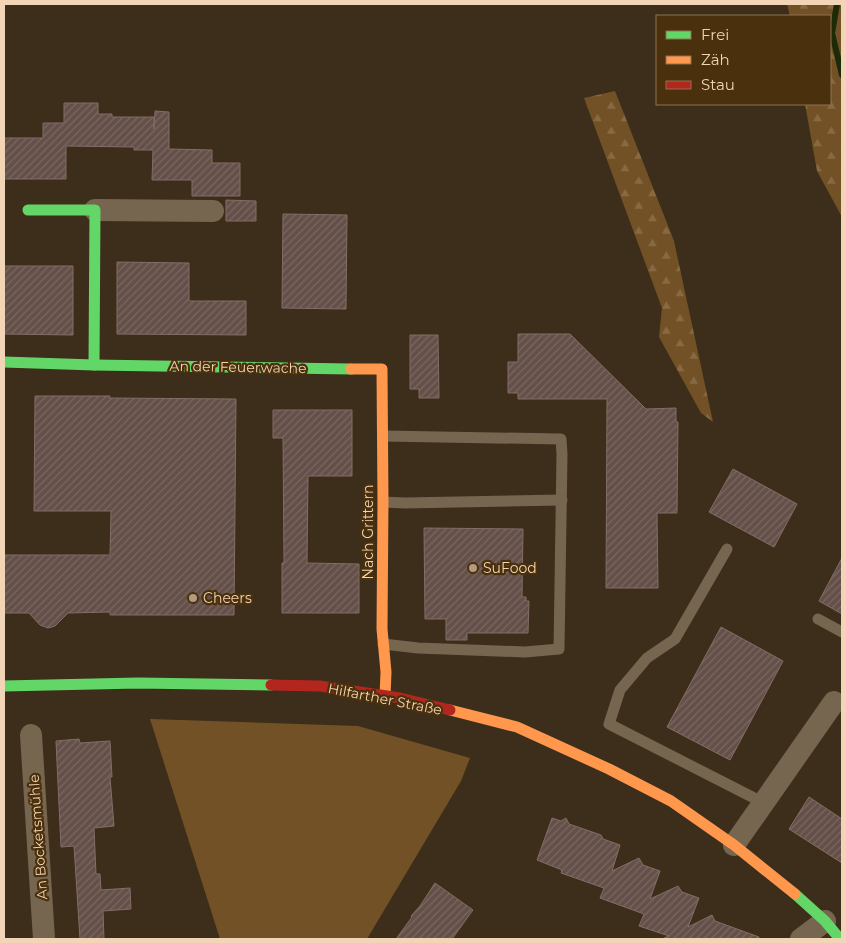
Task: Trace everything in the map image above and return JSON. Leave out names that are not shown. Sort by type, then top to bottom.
[{"type":"street","points":[[28,210],[213,211]]},
{"type":"street","points":[[94,210],[94,364]]},
{"type":"street","name":"An der Feuerwache","points":[[4,362],[382,369]]},
{"type":"street","name":"Nach Grittern","points":[[382,369],[382,629],[386,672],[385,696]]},
{"type":"street","name":"Hilfarther Straße","points":[[4,686],[138,683],[320,686],[400,698],[517,728],[609,769],[671,801],[734,845],[781,882],[825,922],[840,939]]},
{"type":"street","points":[[734,845],[840,700]]},
{"type":"street","name":"An Bocketsmühle","points":[[31,735],[44,939]]},
{"type":"street","points":[[800,939],[825,922]]},
{"type":"lane","points":[[383,436],[562,439],[560,649],[525,652],[418,648],[384,644]]},
{"type":"lane","points":[[383,502],[562,500]]},
{"type":"lane","points":[[727,549],[675,640],[647,658],[620,690],[609,724],[764,803]]},
{"type":"lane","points":[[818,619],[842,632]]},
{"type":"green space","points":[[787,4],[842,4],[842,217],[817,171],[805,105],[831,105],[831,15],[790,15]]},
{"type":"green space","points":[[615,91],[674,241],[713,422],[701,413],[659,337],[662,308],[584,98]]},
{"type":"green space","points":[[150,719],[358,726],[470,758],[461,781],[367,939],[220,939]]},
{"type":"building","points":[[64,103],[98,103],[98,114],[112,114],[112,117],[154,117],[154,129],[155,111],[169,112],[169,149],[212,150],[212,163],[240,163],[240,196],[192,196],[192,180],[152,180],[153,150],[134,150],[134,147],[66,146],[66,179],[4,179],[4,138],[43,138],[43,123],[64,123]]},
{"type":"building","points":[[226,200],[256,201],[256,221],[226,221]]},
{"type":"building","points":[[283,214],[347,215],[346,309],[282,308]]},
{"type":"building","points":[[117,262],[189,263],[189,301],[246,301],[246,335],[117,334]]},
{"type":"building","points":[[4,266],[73,266],[73,335],[4,334]]},
{"type":"building","points":[[518,334],[570,334],[646,409],[676,408],[676,422],[678,422],[677,513],[657,513],[658,588],[606,588],[607,399],[518,399],[518,393],[508,393],[508,362],[518,362]]},
{"type":"building","points":[[410,335],[438,335],[439,398],[419,398],[419,389],[410,389]]},
{"type":"building","points":[[35,396],[236,399],[234,615],[110,615],[110,612],[68,613],[55,626],[48,628],[40,625],[29,613],[4,613],[4,555],[110,555],[111,511],[34,511]]},
{"type":"building","points":[[273,410],[352,410],[352,476],[308,476],[307,563],[359,564],[359,613],[282,613],[282,563],[284,563],[283,438],[273,438]]},
{"type":"building","points":[[733,469],[797,504],[774,547],[709,512]]},
{"type":"building","name":"SuFood","points":[[424,528],[523,529],[522,597],[526,597],[526,601],[529,601],[528,633],[467,633],[467,640],[446,640],[446,619],[425,619]]},
{"type":"building","points":[[842,558],[842,614],[819,601]]},
{"type":"building","points":[[721,627],[783,661],[730,760],[667,727]]},
{"type":"building","points":[[79,739],[80,743],[110,741],[112,777],[110,777],[114,826],[94,828],[96,874],[100,874],[101,890],[130,888],[131,909],[103,911],[104,939],[80,939],[74,846],[61,847],[56,741]]},
{"type":"building","points":[[809,797],[842,819],[842,863],[789,829]]},
{"type":"building","points":[[552,818],[561,821],[566,818],[569,824],[601,835],[603,839],[620,845],[612,871],[639,858],[643,865],[660,871],[650,899],[678,886],[682,892],[699,898],[688,927],[712,915],[715,921],[759,937],[759,939],[662,939],[669,936],[639,926],[644,914],[600,898],[604,888],[561,873],[562,870],[537,860]]},
{"type":"building","points":[[435,883],[473,910],[452,939],[396,939],[420,906]]},
{"type":"waterway","points":[[837,4],[832,33],[842,75]]},
{"type":"traffic: fast","points":[[28,210],[95,210],[94,365]]},
{"type":"traffic: fast","points":[[4,362],[351,369]]},
{"type":"traffic: fast","points":[[4,686],[138,683],[271,685]]},
{"type":"traffic: fast","points":[[795,894],[825,921],[840,939]]},
{"type":"traffic: slow","points":[[351,369],[382,369],[382,629],[386,672],[385,696]]},
{"type":"traffic: slow","points":[[450,710],[517,727],[609,769],[671,801],[734,845],[795,894]]},
{"type":"traffic: jam","points":[[271,685],[320,686],[400,698],[450,710]]},
{"type":"place","name":"SuFood","points":[[473,568]]},
{"type":"place","name":"Cheers","points":[[193,598]]}]
